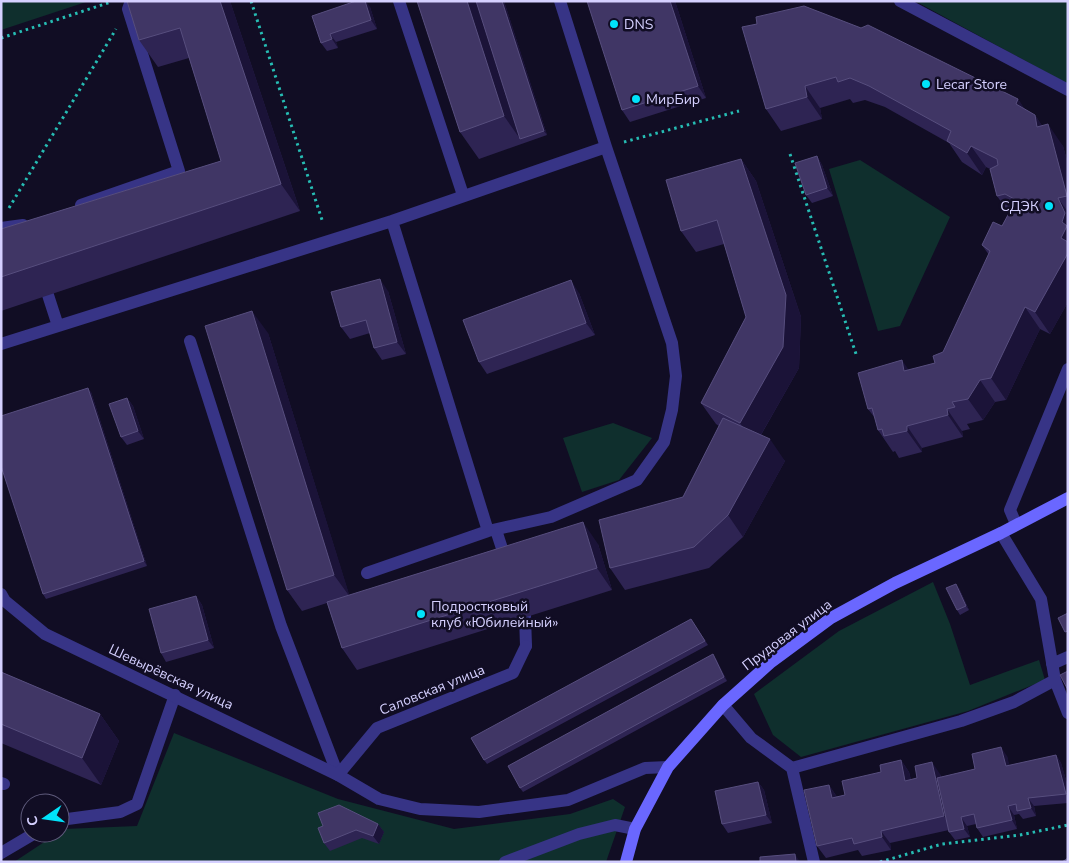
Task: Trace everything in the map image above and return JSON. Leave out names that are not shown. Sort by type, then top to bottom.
[{"type":"main road","name":"Прудовая улица","points":[[626,862],[635,829],[668,767],[723,705],[770,664],[831,618],[895,583],[1001,533],[1068,498]]},
{"type":"street","points":[[399,1],[462,195]]},
{"type":"street","points":[[367,573],[492,530],[551,517],[637,480],[664,442],[672,410],[676,376],[672,343],[606,147],[560,1]]},
{"type":"street","points":[[900,1],[1068,90]]},
{"type":"street","points":[[70,209],[179,171],[129,5]]},
{"type":"street","points":[[1,344],[392,221],[462,195],[606,147]]},
{"type":"street","points":[[392,221],[492,530],[509,571]]},
{"type":"street","points":[[1,228],[30,223],[30,239]]},
{"type":"street","points":[[48,295],[58,326]]},
{"type":"street","points":[[190,341],[281,626],[338,775],[378,799],[420,808],[479,812],[568,800],[646,768],[668,767]]},
{"type":"street","points":[[1016,524],[1010,510],[1068,369]]},
{"type":"street","points":[[1001,533],[1041,599],[1055,680],[1068,713]]},
{"type":"street","name":"Шевырёвская улица","points":[[2,599],[45,634],[176,695],[338,775]]},
{"type":"street","name":"Саловская улица","points":[[338,775],[377,728],[513,673],[526,646],[525,616]]},
{"type":"street","points":[[1052,664],[1068,656]]},
{"type":"street","points":[[792,768],[960,721],[1014,702],[1055,680]]},
{"type":"street","points":[[70,819],[120,812],[137,804],[176,695]]},
{"type":"street","points":[[723,705],[751,738],[792,768],[814,862]]},
{"type":"street","points":[[505,862],[579,834],[615,825],[635,829]]},
{"type":"street","points":[[1,853],[20,842]]},
{"type":"path","points":[[1,38],[112,1]]},
{"type":"path","points":[[251,1],[329,240]]},
{"type":"path","points":[[6,212],[129,5]]},
{"type":"path","points":[[606,147],[739,111]]},
{"type":"path","points":[[790,154],[856,354]]},
{"type":"path","points":[[880,862],[942,844],[1020,835],[1068,825]]},
{"type":"green space","points":[[1,1],[89,1],[1,30]]},
{"type":"green space","points":[[915,1],[1068,1],[1068,84]]},
{"type":"green space","points":[[860,160],[950,217],[900,326],[878,331],[829,169]]},
{"type":"green space","points":[[613,423],[652,438],[619,480],[582,492],[563,438]]},
{"type":"green space","points":[[933,582],[950,624],[970,685],[1039,660],[1045,680],[968,711],[801,757],[773,735],[754,694],[839,631]]},
{"type":"green space","points":[[174,733],[338,799],[454,829],[570,814],[613,799],[625,807],[606,862],[14,862],[43,843],[70,843],[70,829],[137,826]]},
{"type":"building","points":[[127,1],[220,1],[281,184],[1,277],[1,229],[221,161],[180,28],[139,40]]},
{"type":"building","points":[[356,1],[365,1],[371,20],[330,34],[332,39],[321,43],[312,16]]},
{"type":"building","points":[[417,1],[467,1],[504,116],[460,132]]},
{"type":"building","points":[[476,1],[502,1],[544,131],[520,139]]},
{"type":"building","points":[[587,1],[670,1],[698,86],[622,110]]},
{"type":"building","points":[[804,6],[861,28],[868,25],[1018,99],[1016,104],[1035,115],[1037,127],[1048,124],[1067,196],[1058,198],[1065,213],[1062,222],[1067,226],[1061,238],[1068,242],[1068,253],[1035,312],[1025,307],[991,378],[980,380],[968,399],[952,402],[955,407],[947,409],[948,415],[907,426],[907,431],[884,436],[882,429],[878,430],[872,408],[868,409],[858,373],[902,360],[904,371],[935,363],[933,356],[943,352],[990,251],[982,245],[993,222],[1002,226],[1016,200],[1005,194],[997,196],[990,169],[998,165],[997,159],[971,146],[967,153],[947,141],[951,131],[869,86],[850,78],[838,82],[836,77],[805,86],[807,97],[766,109],[742,27],[757,24],[756,17]]},
{"type":"building","points":[[817,156],[827,188],[806,195],[795,163]]},
{"type":"building","points":[[741,159],[786,295],[783,347],[740,423],[701,403],[746,317],[717,220],[681,231],[666,180]]},
{"type":"building","points":[[380,279],[397,342],[374,348],[366,320],[341,327],[331,292]]},
{"type":"building","points":[[571,280],[586,323],[479,362],[463,320]]},
{"type":"building","points":[[252,311],[334,575],[287,590],[205,326]]},
{"type":"building","points":[[88,388],[144,561],[43,594],[1,466],[1,416]]},
{"type":"building","points":[[127,398],[138,431],[121,437],[109,404]]},
{"type":"building","points":[[723,418],[770,439],[728,515],[694,547],[610,568],[599,520],[683,497]]},
{"type":"building","points":[[583,522],[597,568],[342,648],[327,602]]},
{"type":"building","points":[[956,584],[966,606],[957,610],[946,588]]},
{"type":"building","points":[[196,596],[208,640],[161,653],[149,609]]},
{"type":"building","points":[[1068,613],[1068,631],[1065,632],[1058,618]]},
{"type":"building","points":[[691,619],[705,641],[484,760],[471,738]]},
{"type":"building","points":[[713,654],[724,677],[520,788],[508,766]]},
{"type":"building","points":[[1068,671],[1068,690],[1060,675]]},
{"type":"building","points":[[1,672],[100,714],[82,758],[1,724]]},
{"type":"building","points":[[1001,747],[1006,766],[1056,755],[1066,794],[1028,798],[1031,808],[1017,811],[1016,804],[1008,806],[1012,820],[977,828],[974,814],[961,817],[964,829],[949,832],[937,778],[975,769],[972,754]]},
{"type":"building","points":[[901,760],[905,781],[917,778],[915,766],[932,762],[944,816],[881,831],[882,837],[854,844],[852,838],[817,846],[804,790],[829,785],[832,798],[845,795],[842,781],[881,772],[880,765]]},
{"type":"building","points":[[758,782],[766,815],[722,824],[715,791]]},
{"type":"building","points":[[339,805],[378,824],[373,836],[356,830],[324,843],[318,828],[323,826],[318,813]]},
{"type":"building","points":[[795,854],[796,862],[760,862],[760,857]]},
{"type":"place","name":"DNS","points":[[614,24]]},
{"type":"place","name":"Lecar Store","points":[[926,84]]},
{"type":"place","name":"МирБир","points":[[636,99]]},
{"type":"place","name":"СДЭК","points":[[1049,206]]},
{"type":"place","name":"Подростковый клуб «Юбилейный»","points":[[421,614]]}]
